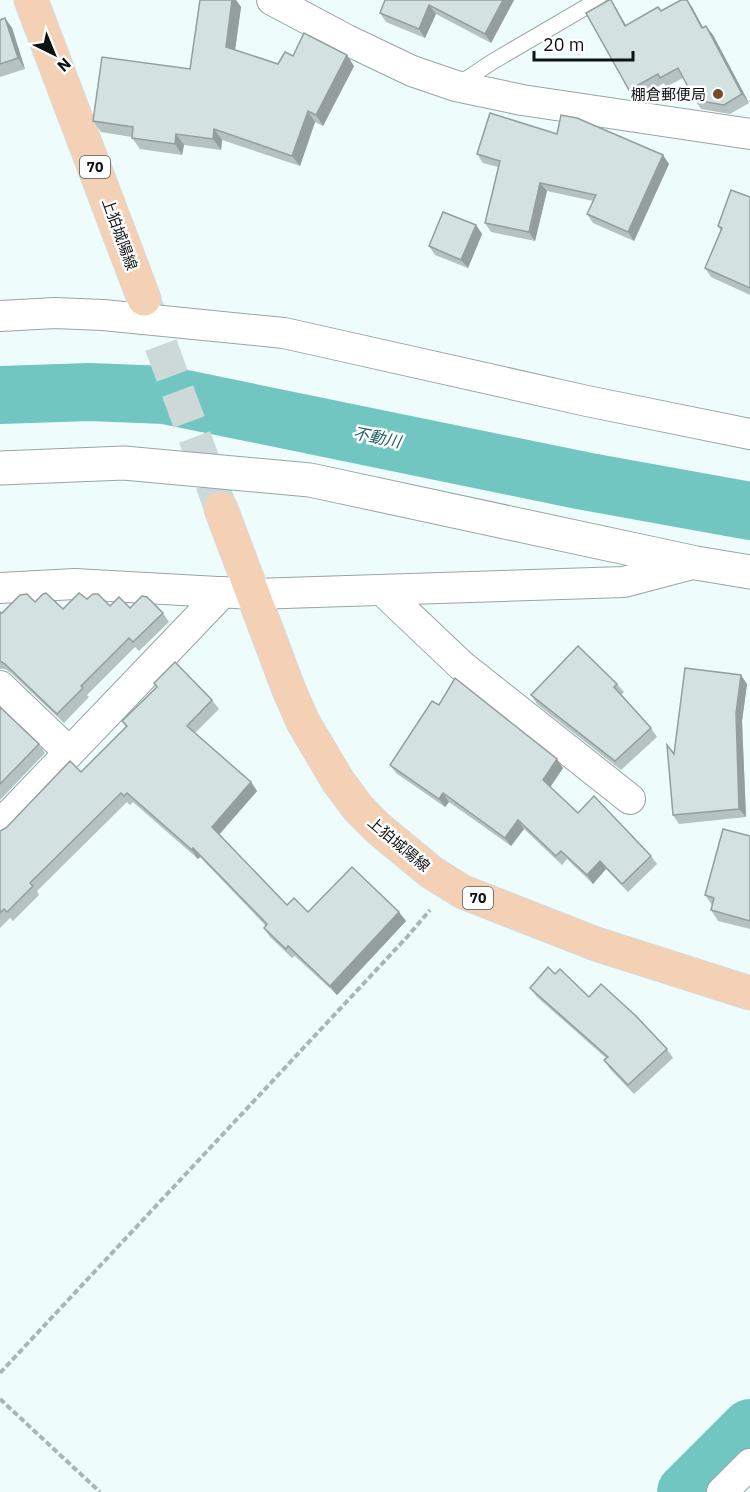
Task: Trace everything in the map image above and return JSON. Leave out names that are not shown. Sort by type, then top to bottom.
[{"type":"main road","name":"上狛城陽線","points":[[32,0],[144,299]]},
{"type":"main road","name":"上狛城陽線","points":[[221,509],[238,593],[320,752],[358,808],[379,829],[408,854],[463,892],[596,944],[750,993]]},
{"type":"street","points":[[272,0],[347,40],[412,70],[456,86],[522,100],[750,134]]},
{"type":"street","points":[[0,316],[55,313],[103,315],[284,333],[587,401],[750,434]]},
{"type":"street","points":[[0,468],[124,463],[310,480],[696,563],[750,572]]},
{"type":"street","points":[[0,588],[75,584],[238,593],[624,582],[696,563]]},
{"type":"street","points":[[382,590],[462,666],[630,799]]},
{"type":"street","points":[[0,825],[69,753],[238,593]]},
{"type":"street","points":[[0,686],[69,753]]},
{"type":"street","points":[[722,1492],[750,1464]]},
{"type":"lane","points":[[456,86],[492,62],[598,0]]},
{"type":"path","points":[[0,1373],[407,937],[452,884]]},
{"type":"path","points":[[0,1399],[100,1492]]},
{"type":"building","points":[[200,0],[232,0],[226,47],[278,64],[285,52],[293,56],[304,33],[347,55],[316,115],[308,111],[292,156],[214,129],[213,139],[176,134],[175,144],[132,138],[133,127],[93,121],[102,57],[190,69]]},
{"type":"building","points":[[385,0],[503,0],[485,34],[429,5],[419,29],[380,13]]},
{"type":"building","points":[[609,0],[625,26],[658,7],[661,11],[681,0],[687,0],[702,28],[706,26],[742,94],[724,105],[695,100],[678,68],[660,78],[658,74],[629,90],[586,13]]},
{"type":"building","points":[[5,18],[18,58],[0,64],[0,20]]},
{"type":"building","points":[[490,113],[557,134],[561,115],[577,118],[663,155],[628,232],[587,214],[596,195],[540,183],[529,232],[485,223],[500,161],[477,154]]},
{"type":"building","points":[[731,190],[750,197],[750,288],[705,268],[722,228],[718,226]]},
{"type":"building","points":[[443,212],[476,225],[461,260],[429,246]]},
{"type":"building","points":[[46,593],[63,609],[79,593],[87,599],[93,594],[98,594],[110,606],[119,597],[130,608],[142,596],[147,597],[163,613],[133,642],[129,638],[81,686],[83,688],[57,714],[0,661],[0,612],[2,613],[20,595],[27,594],[35,602]]},
{"type":"building","points":[[578,646],[617,684],[614,687],[651,728],[615,761],[531,695]]},
{"type":"building","points":[[175,662],[212,700],[187,726],[251,782],[212,827],[287,905],[294,898],[308,912],[352,867],[399,912],[330,986],[288,946],[286,949],[264,928],[267,924],[193,848],[192,850],[127,793],[124,796],[121,793],[30,883],[33,886],[7,912],[4,909],[0,913],[0,831],[6,828],[70,761],[81,772],[127,726],[122,721],[157,687],[154,683]]},
{"type":"building","points":[[685,668],[741,675],[736,713],[739,809],[673,815],[667,745],[674,754]]},
{"type":"building","points":[[455,678],[557,759],[543,780],[578,813],[594,796],[651,856],[622,884],[600,861],[587,875],[561,851],[556,856],[518,820],[505,838],[443,793],[439,799],[390,765],[432,701],[439,705]]},
{"type":"building","points":[[0,707],[39,744],[0,784]]},
{"type":"building","points":[[723,829],[750,836],[750,921],[711,910],[714,898],[705,895]]},
{"type":"building","points":[[548,967],[555,974],[560,969],[589,997],[601,984],[667,1049],[628,1085],[604,1060],[608,1057],[530,988]]},
{"type":"waterway","name":"不動川","points":[[0,395],[90,392],[165,395],[584,481],[750,511]]},
{"type":"waterway","points":[[686,1492],[750,1428]]},
{"type":"tunnel","points":[[144,299],[221,509]]},
{"type":"place","name":"棚倉郵便局","points":[[718,94]]}]
